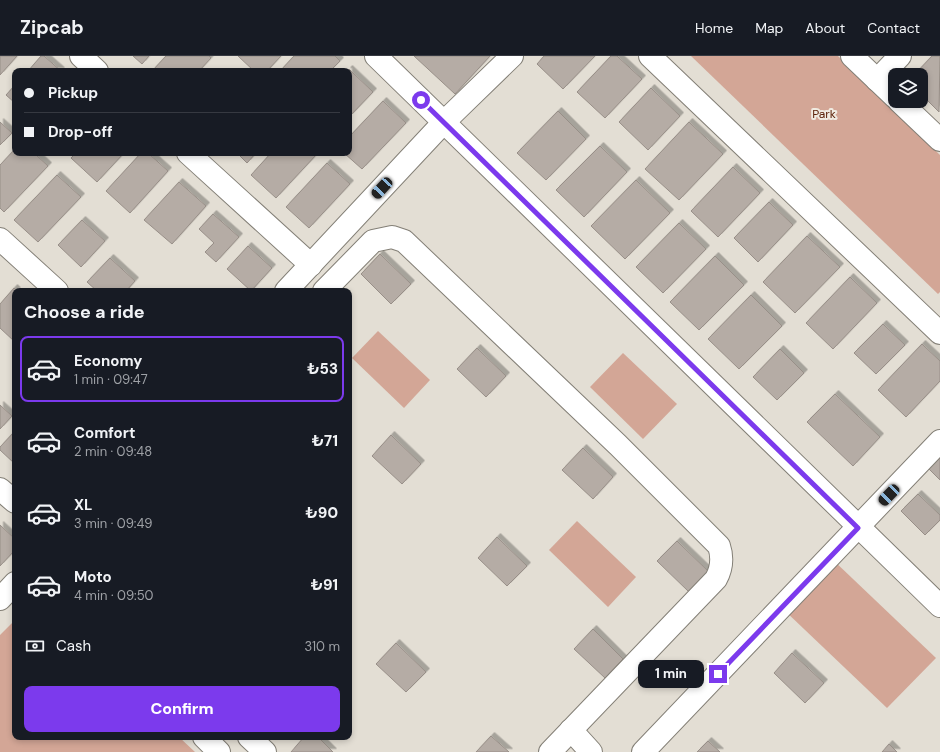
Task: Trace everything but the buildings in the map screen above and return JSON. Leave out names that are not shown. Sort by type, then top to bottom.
[{"type":"street","points":[[80,56],[94,68]]},
{"type":"street","points":[[376,56],[858,528],[940,606]]},
{"type":"street","points":[[289,288],[444,122],[512,56]]},
{"type":"street","points":[[650,56],[936,323]]},
{"type":"street","points":[[852,56],[888,90]]},
{"type":"street","points":[[877,80],[900,56]]},
{"type":"street","points":[[906,108],[940,140]]},
{"type":"street","points":[[191,156],[311,264]]},
{"type":"street","points":[[327,288],[373,241],[392,237],[404,241],[618,445],[719,546],[722,559],[716,579],[550,752]]},
{"type":"street","points":[[0,239],[53,288]]},
{"type":"street","points":[[643,752],[940,442]]},
{"type":"street","points":[[0,489],[12,499]]},
{"type":"street","points":[[0,599],[12,586]]},
{"type":"street","points":[[571,730],[591,752]]},
{"type":"street","points":[[207,740],[219,752]]},
{"type":"street","points":[[252,740],[264,752]]},
{"type":"green space","name":"Park","points":[[691,56],[838,56],[888,105],[888,108],[892,108],[940,155],[940,292],[938,294]]},
{"type":"green space","points":[[378,331],[430,380],[404,408],[352,358]]},
{"type":"green space","points":[[623,353],[677,404],[643,439],[590,387]]},
{"type":"green space","points":[[577,521],[636,577],[608,607],[549,550]]},
{"type":"green space","points":[[832,559],[936,658],[887,708],[783,609]]},
{"type":"green space","points":[[12,623],[12,740],[182,740],[195,752],[0,752],[0,635]]},
{"type":"route","points":[[421,100],[858,528],[718,674]]}]
